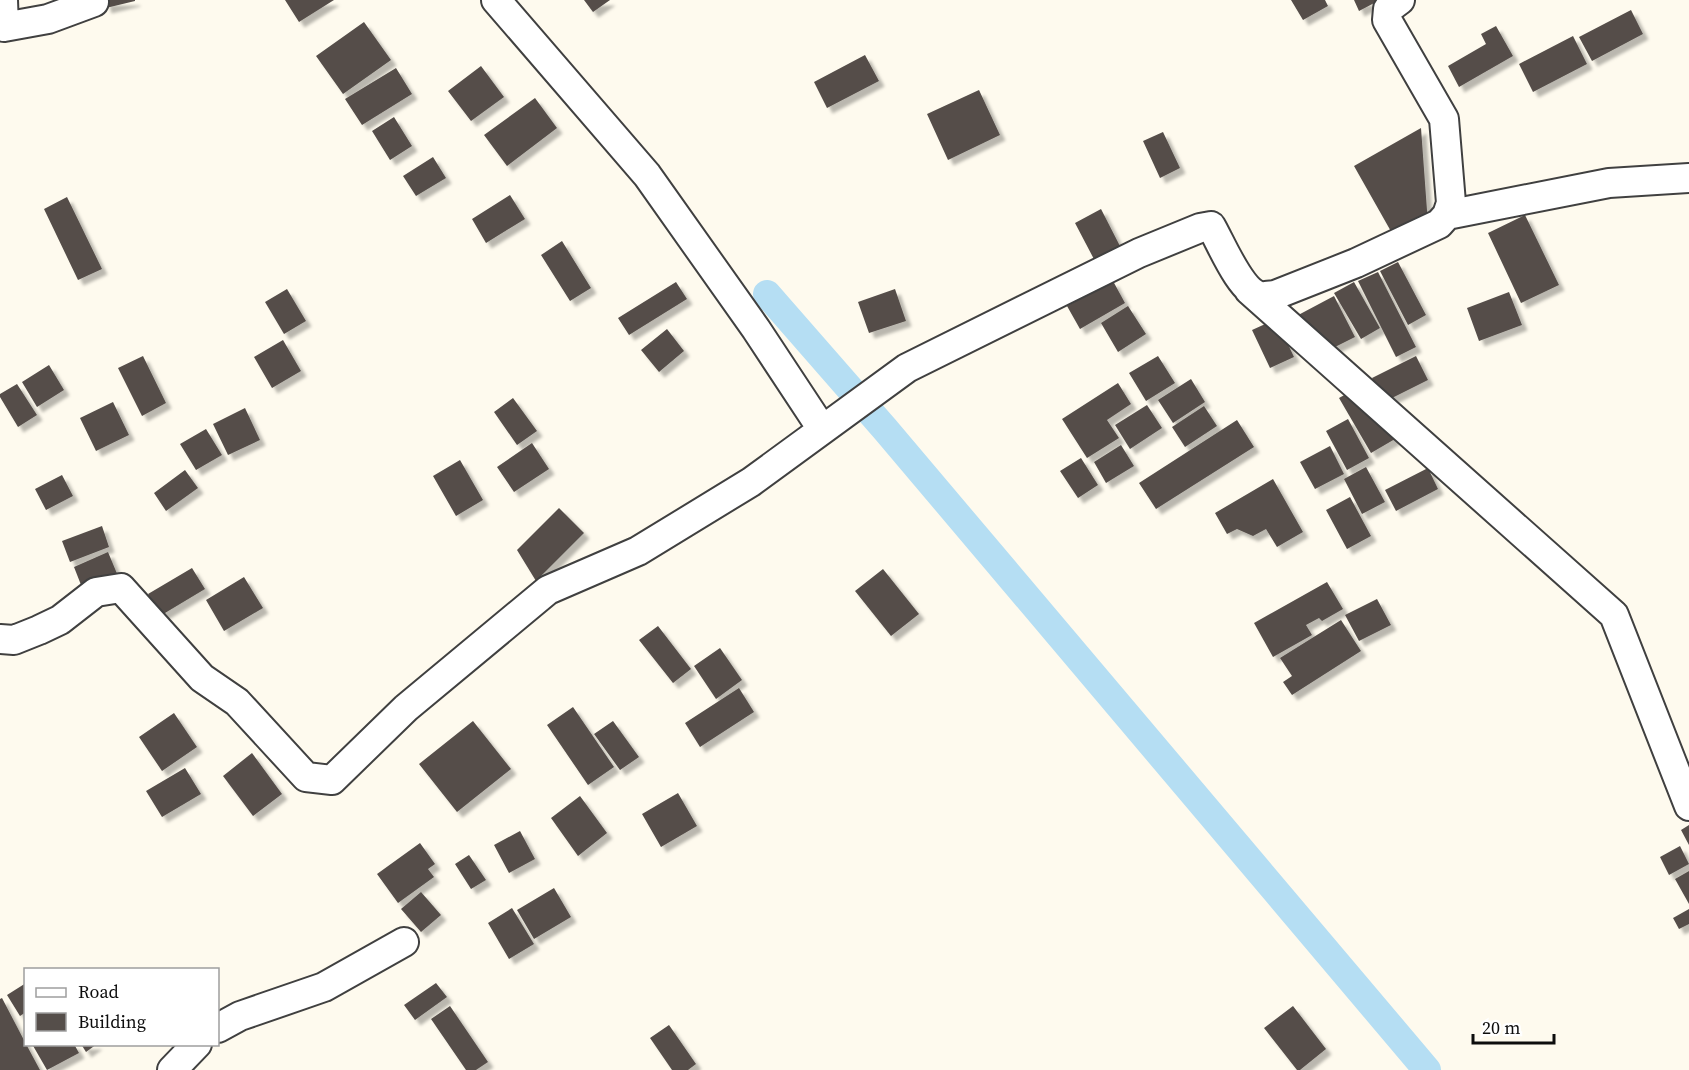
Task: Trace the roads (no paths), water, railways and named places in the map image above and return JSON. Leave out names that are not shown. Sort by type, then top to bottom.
[{"type":"street","points":[[3,0],[4,27],[48,19],[94,2]]},
{"type":"street","points":[[496,0],[647,175],[756,329],[822,429]]},
{"type":"street","points":[[1400,0],[1388,9],[1387,20],[1444,119],[1451,203],[1448,215]]},
{"type":"street","points":[[1249,290],[1261,296],[1275,295],[1367,258],[1438,224],[1448,215],[1609,183],[1689,178]]},
{"type":"street","points":[[0,639],[14,640],[39,630],[60,620],[96,592],[120,588],[202,678],[237,702],[306,777],[332,780],[406,708],[548,590],[638,551],[751,482],[907,369],[1139,253],[1200,228],[1211,226],[1249,290],[1614,615],[1689,806]]},
{"type":"street","points":[[219,1027],[240,1016],[324,987],[404,942]]},
{"type":"street","points":[[172,1070],[194,1046]]},
{"type":"waterway","points":[[767,294],[885,429],[1427,1070]]}]
